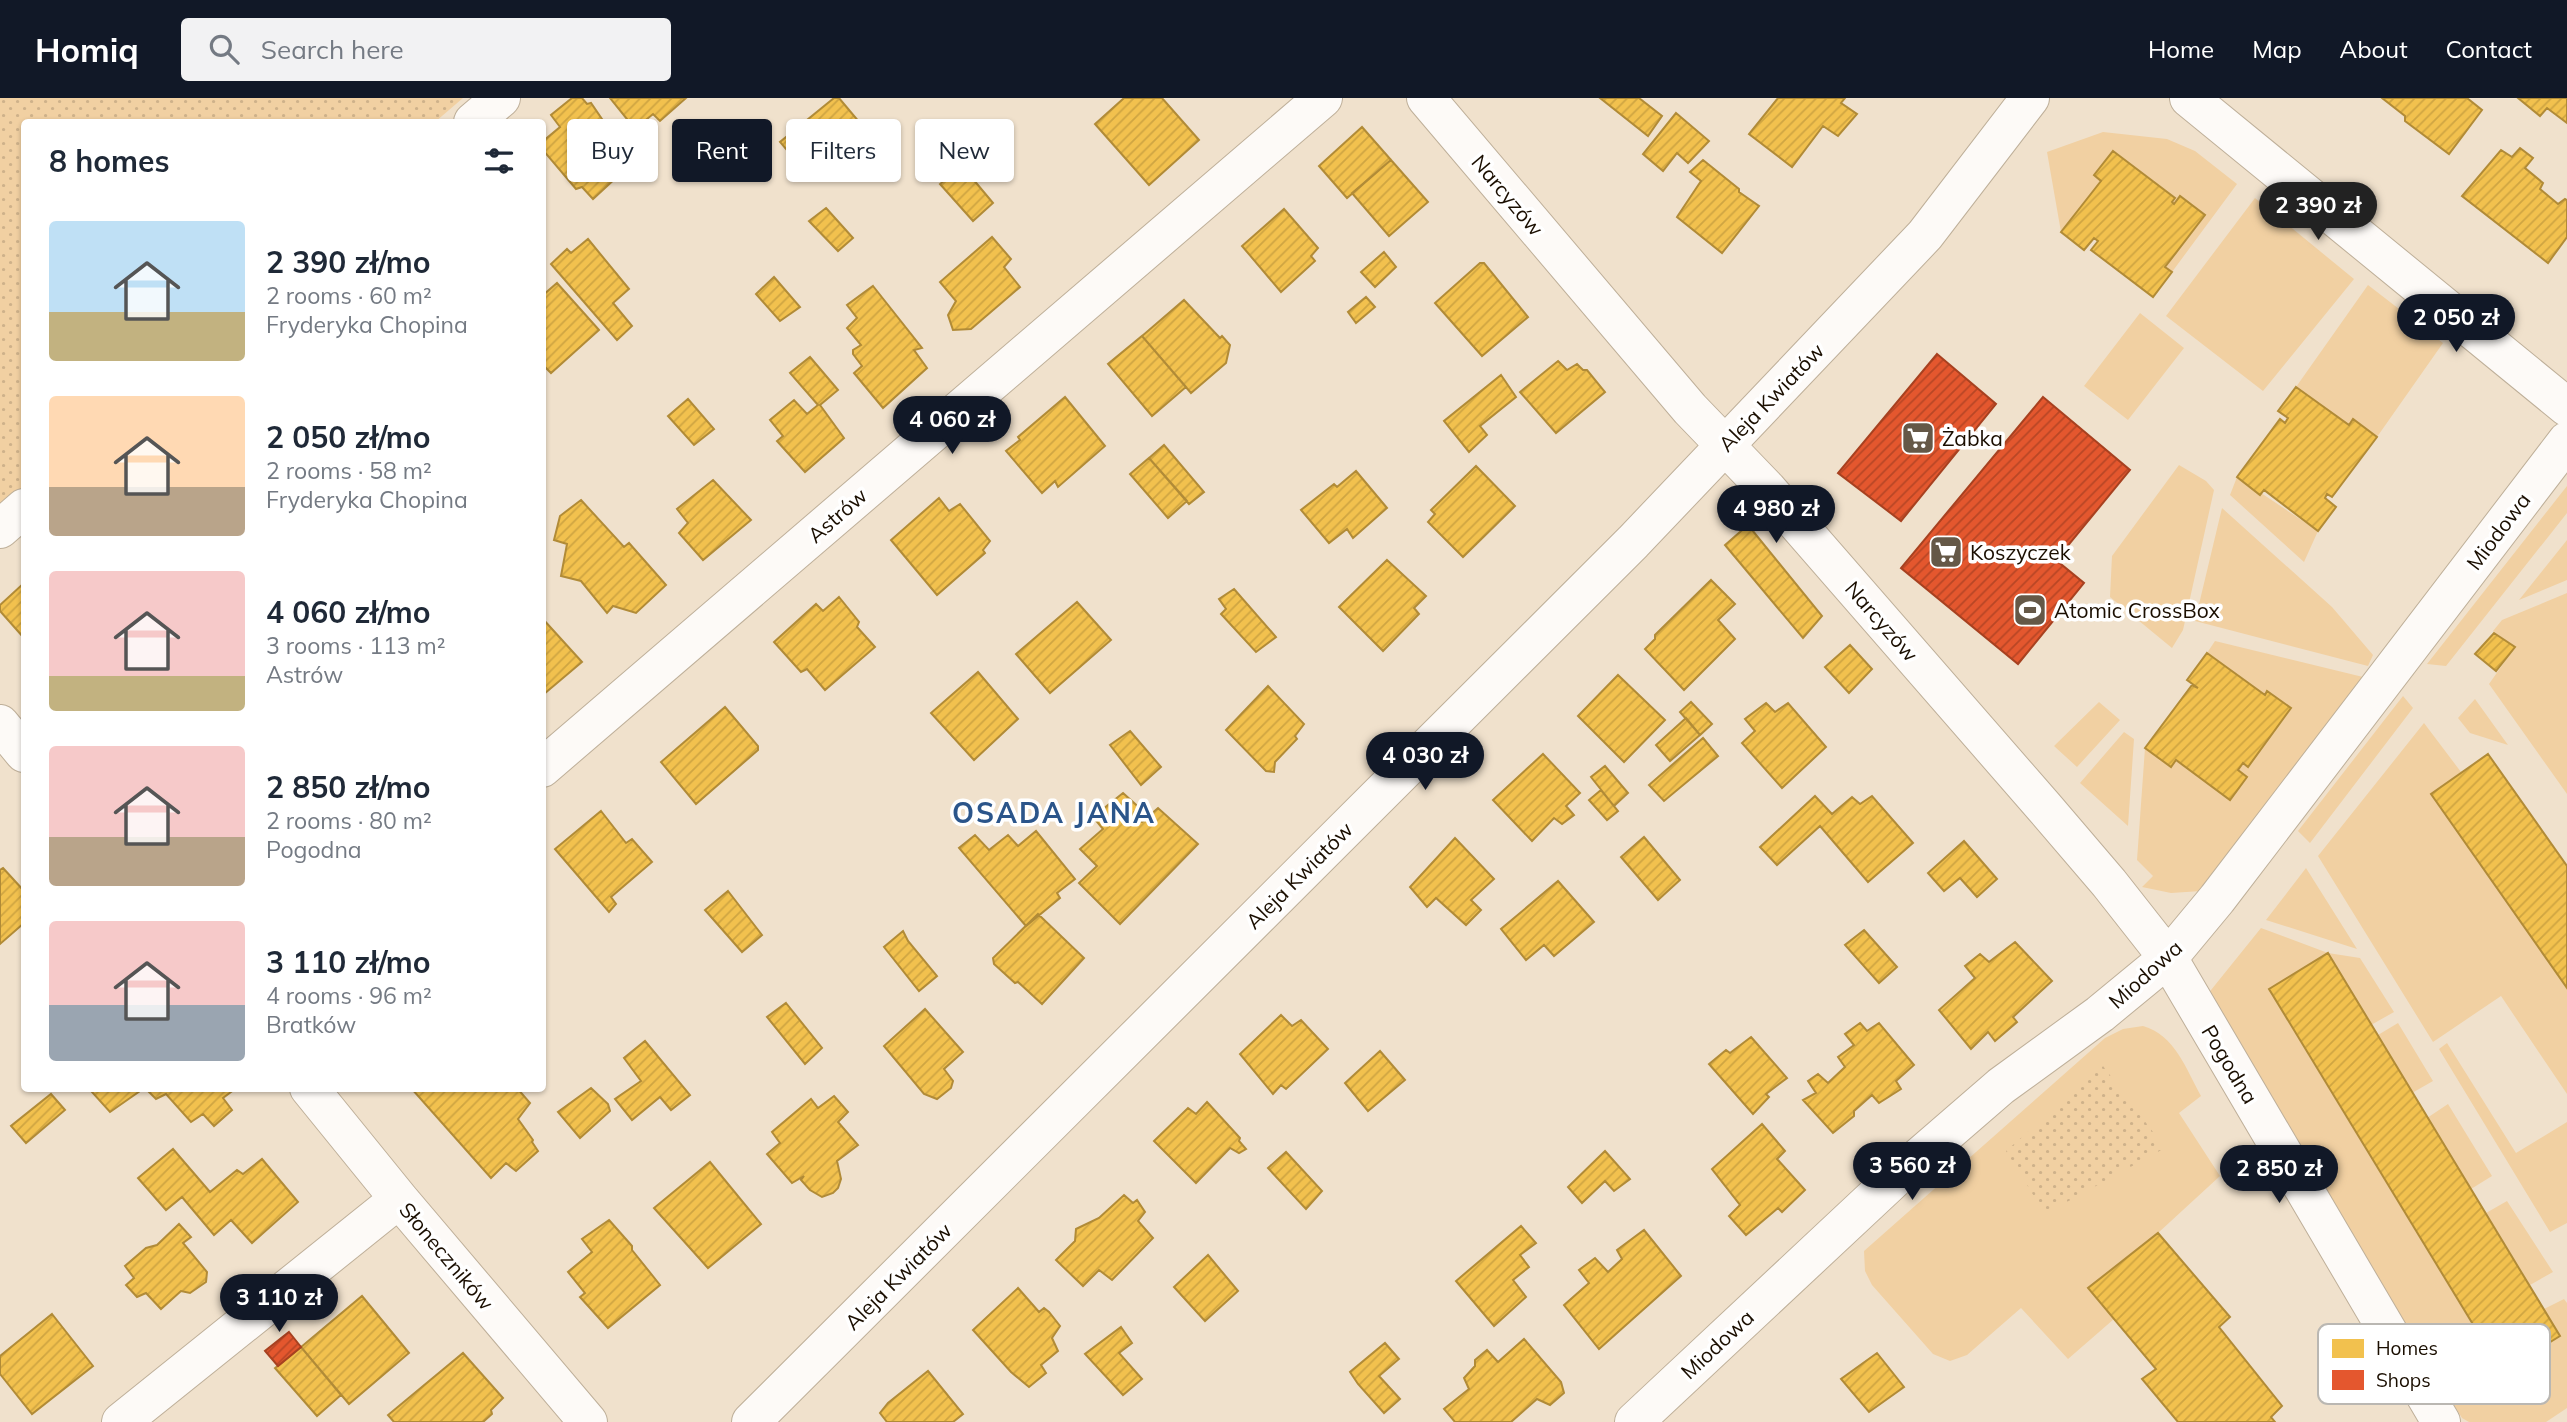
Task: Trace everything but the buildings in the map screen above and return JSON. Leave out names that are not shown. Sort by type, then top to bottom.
[{"type":"street","points":[[476,119],[501,98]]},
{"type":"street","name":"Astrów","points":[[546,765],[1323,98]]},
{"type":"street","name":"Narcyzów","points":[[1426,98],[1724,447],[1767,489],[2035,797],[2109,883],[2168,958]]},
{"type":"street","name":"Aleja Kwiatów","points":[[751,1422],[1633,542],[1925,235],[2030,98]]},
{"type":"street","points":[[2189,98],[2567,407]]},
{"type":"street","name":"Miodowa","points":[[1634,1422],[1897,1176],[2001,1086],[2100,1014],[2168,958],[2217,899],[2567,441]]},
{"type":"street","points":[[0,528],[21,510]]},
{"type":"street","points":[[0,724],[21,749]]},
{"type":"street","name":"Pogodna","points":[[2168,958],[2383,1324]]},
{"type":"street","name":"Słoneczników","points":[[312,1092],[588,1422]]},
{"type":"street","points":[[121,1422],[399,1199]]},
{"type":"street","name":"Pogodna","points":[[2430,1404],[2441,1422]]},
{"type":"shaded area","points":[[0,98],[463,98],[438,119],[21,119],[21,489],[0,508]]},
{"type":"shaded area","points":[[2103,132],[2167,139],[2195,151],[2237,184],[2172,272],[2165,267],[2180,196],[2174,204],[2174,198],[2113,151],[2095,175],[2101,181],[2061,232],[2047,152]]},
{"type":"shaded area","points":[[2255,198],[2354,279],[2263,391],[2166,316]]},
{"type":"shaded area","points":[[2368,285],[2443,343],[2377,437],[2354,419],[2349,425],[2296,387]]},
{"type":"shaded area","points":[[2140,313],[2184,348],[2128,420],[2084,386]]},
{"type":"shaded area","points":[[2179,465],[2206,481],[2214,490],[2183,630],[2172,648],[2110,597],[2112,556]]},
{"type":"shaded area","points":[[2237,477],[2318,531],[2304,562],[2230,495]]},
{"type":"shaded area","points":[[2567,486],[2567,513],[2446,666],[2427,664]]},
{"type":"shaded area","points":[[2222,508],[2332,607],[2373,655],[2368,666],[2195,621]]},
{"type":"shaded area","points":[[2567,540],[2567,580],[2519,600]]},
{"type":"shaded area","points":[[2567,593],[2567,794],[2489,684],[2515,647],[2493,631],[2502,620]]},
{"type":"shaded area","points":[[2215,641],[2363,677],[2201,891],[2171,893],[2142,887],[2153,876],[2137,860],[2145,748],[2171,767],[2176,760],[2230,800],[2247,777],[2238,770],[2243,763],[2248,767],[2291,709],[2268,691],[2265,695],[2207,653]]},
{"type":"shaded area","points":[[2403,696],[2413,708],[2310,843],[2298,831]]},
{"type":"shaded area","points":[[2475,699],[2508,745],[2470,733],[2458,718]]},
{"type":"shaded area","points":[[2099,702],[2120,720],[2077,767],[2054,746]]},
{"type":"shaded area","points":[[2424,723],[2461,772],[2431,794],[2567,988],[2567,1094],[2501,996],[2433,1042],[2318,856]]},
{"type":"shaded area","points":[[2124,732],[2134,739],[2128,826],[2080,783]]},
{"type":"shaded area","points":[[2306,868],[2357,949],[2266,920]]},
{"type":"shaded area","points":[[2261,928],[2328,953],[2269,990],[2472,1324],[2403,1324],[2223,1035],[2207,995]]},
{"type":"shaded area","points":[[2328,953],[2360,958],[2394,1012],[2371,1025]]},
{"type":"shaded area","points":[[2398,1023],[2433,1081],[2412,1093],[2378,1035]]},
{"type":"shaded area","points":[[2143,1026],[2154,1030],[2171,1045],[2201,1096],[2179,1113],[2220,1176],[2158,1233],[2088,1288],[2114,1319],[2068,1359],[2021,1308],[1967,1355],[1950,1361],[1933,1354],[1872,1285],[1865,1271],[1864,1251],[2105,1038],[2123,1029]]},
{"type":"shaded area","points":[[2447,1043],[2516,1153],[2567,1122],[2567,1223],[2550,1232],[2439,1049]]},
{"type":"shaded area","points":[[2103,1066],[2165,1148],[2045,1214],[2006,1151]]},
{"type":"shaded area","points":[[2448,1104],[2492,1176],[2471,1189],[2427,1118]]},
{"type":"shaded area","points":[[2507,1201],[2553,1272],[2530,1285],[2486,1213]]},
{"type":"shaded area","points":[[2564,1299],[2567,1303],[2567,1408],[2546,1422],[2469,1422],[2462,1418],[2453,1404],[2550,1404],[2550,1342],[2560,1336],[2544,1309]]},
{"type":"place","name":"Żabka","points":[[1918,438]]},
{"type":"place","name":"Koszyczek","points":[[1946,552]]},
{"type":"place","name":"Atomic CrossBox","points":[[2030,610]]},
{"type":"district","name":"OSADA JANA","points":[[1054,812]]}]
